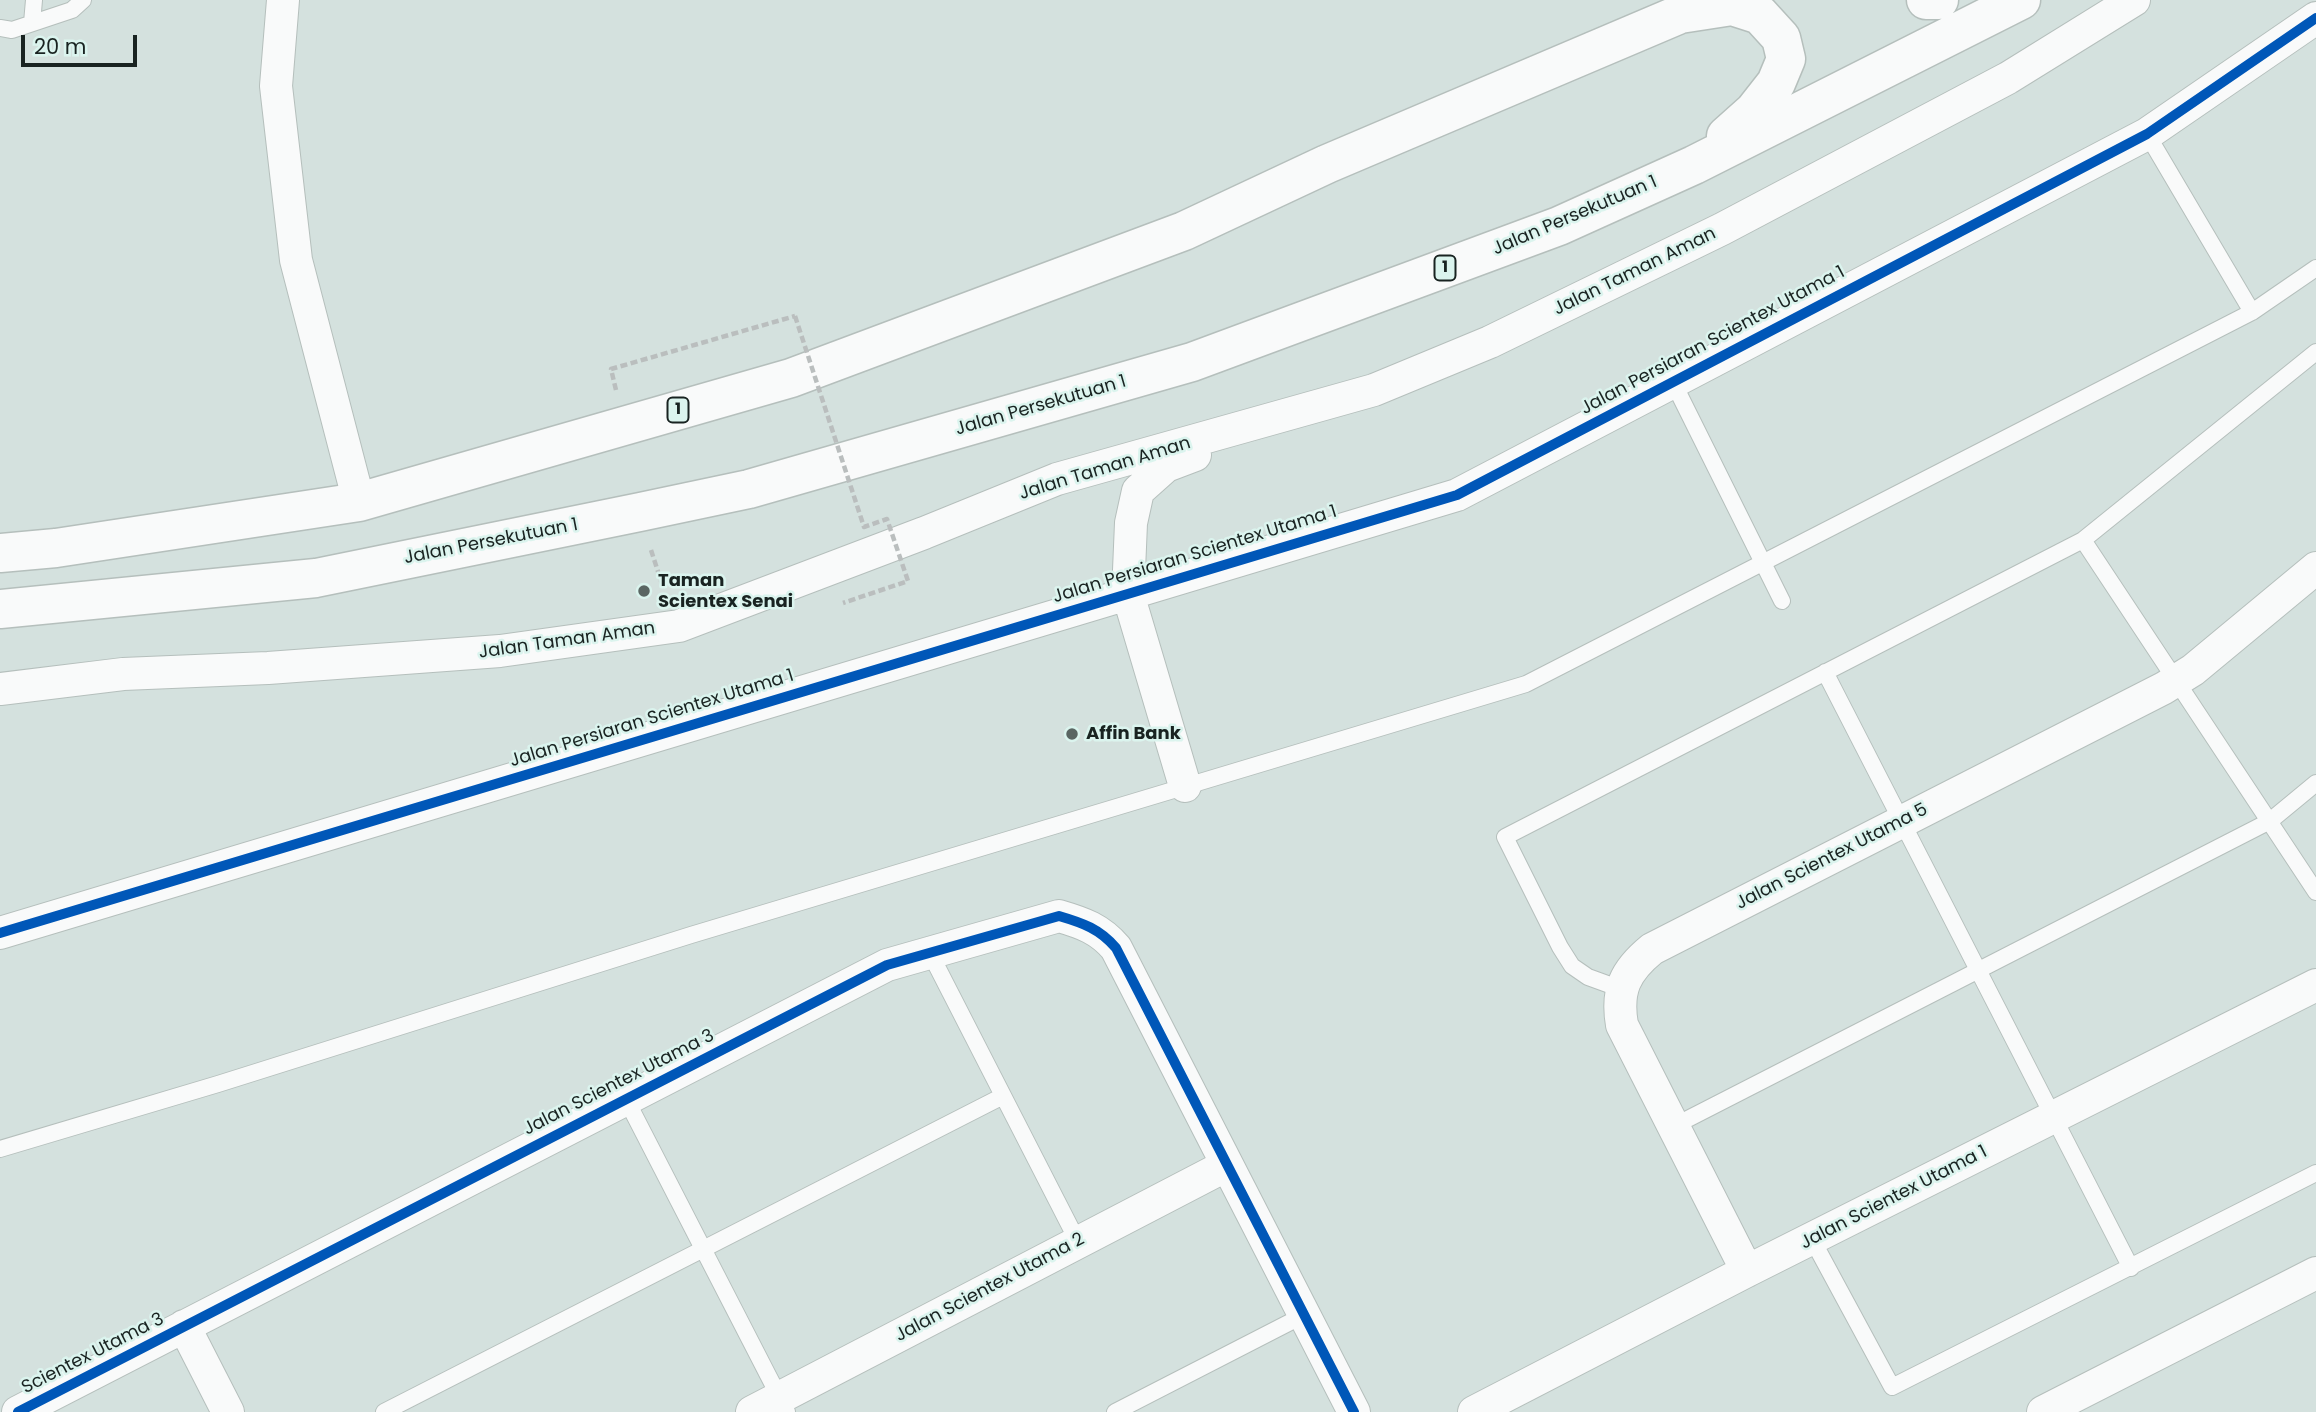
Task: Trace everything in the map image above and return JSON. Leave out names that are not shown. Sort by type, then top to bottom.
[{"type":"highway","points":[[1926,0],[1939,0]]},
{"type":"highway","name":"Jalan Persekutuan 1","points":[[0,609],[316,578],[749,489],[1192,362],[1559,226],[1694,165],[2021,0]]},
{"type":"highway","points":[[1691,7],[1732,6],[1759,15],[1781,38],[1786,59],[1776,83],[1754,111],[1694,165]]},
{"type":"highway","name":"1","points":[[0,553],[56,548],[359,502],[791,378],[1184,231],[1327,164],[1691,7]]},
{"type":"street","points":[[283,0],[276,86],[296,260],[359,502]]},
{"type":"street","name":"Jalan Taman Aman","points":[[0,689],[123,674],[500,651],[679,626],[924,533],[1057,479],[1374,390],[1490,342],[1722,229],[2008,78],[2134,0]]},
{"type":"street","name":"Jalan Persiaran Scientex Utama 1","points":[[0,933],[1457,495],[2147,134],[2316,18]]},
{"type":"street","points":[[1185,786],[1128,594],[1131,523],[1138,491],[1166,466],[1374,390]]},
{"type":"street","name":"Jalan Scientex Utama 5","points":[[1621,989],[1638,960],[1652,949],[2193,670],[2316,569]]},
{"type":"street","name":"Jalan Scientex Utama 3","points":[[184,1326],[887,965],[1059,916],[1085,923],[1105,935],[1116,948],[1227,1165]]},
{"type":"street","name":"Jalan Scientex Utama 1","points":[[1493,1408],[1747,1271],[2316,985]]},
{"type":"street","points":[[1621,989],[1619,1006],[1622,1025],[1747,1271]]},
{"type":"street","points":[[1227,1165],[1354,1412]]},
{"type":"street","name":"Jalan Scientex Utama 2","points":[[752,1412],[783,1405],[1078,1242],[1227,1165]]},
{"type":"street","points":[[2043,1412],[2316,1273]]},
{"type":"street","points":[[184,1326],[228,1412]]},
{"type":"street","name":"Scientex Utama 3","points":[[18,1412],[184,1326]]},
{"type":"lane","points":[[32,23],[34,0]]},
{"type":"lane","points":[[0,28],[12,30],[72,10],[83,0]]},
{"type":"lane","points":[[2147,134],[2252,312]]},
{"type":"lane","points":[[0,1149],[218,1084],[691,935],[1527,684],[2252,312],[2316,268]]},
{"type":"lane","points":[[1621,989],[1588,978],[1572,966],[1506,837],[2084,540],[2316,352]]},
{"type":"lane","points":[[1673,382],[1782,601]]},
{"type":"lane","points":[[2084,540],[2316,892]]},
{"type":"lane","points":[[1825,672],[2131,1268]]},
{"type":"lane","points":[[1674,1126],[2270,821],[2316,783]]},
{"type":"lane","points":[[930,953],[1078,1242]]},
{"type":"lane","points":[[384,1412],[1003,1096]]},
{"type":"lane","points":[[626,1099],[783,1405]]},
{"type":"lane","points":[[1812,1239],[1892,1388],[2316,1173]]},
{"type":"lane","points":[[1115,1412],[1304,1315]]},
{"type":"path","points":[[611,369],[795,316],[864,527],[887,519],[908,581],[843,603]]},
{"type":"cycle path","points":[[0,933],[1457,495],[2147,134],[2316,18]]},
{"type":"cycle path","points":[[18,1412],[887,965],[1059,916],[1090,928],[1104,936],[1116,948],[1354,1412]]},
{"type":"place","name":"Taman Scientex Senai","points":[[644,591]]},
{"type":"place","name":"Affin Bank","points":[[1072,734]]}]
